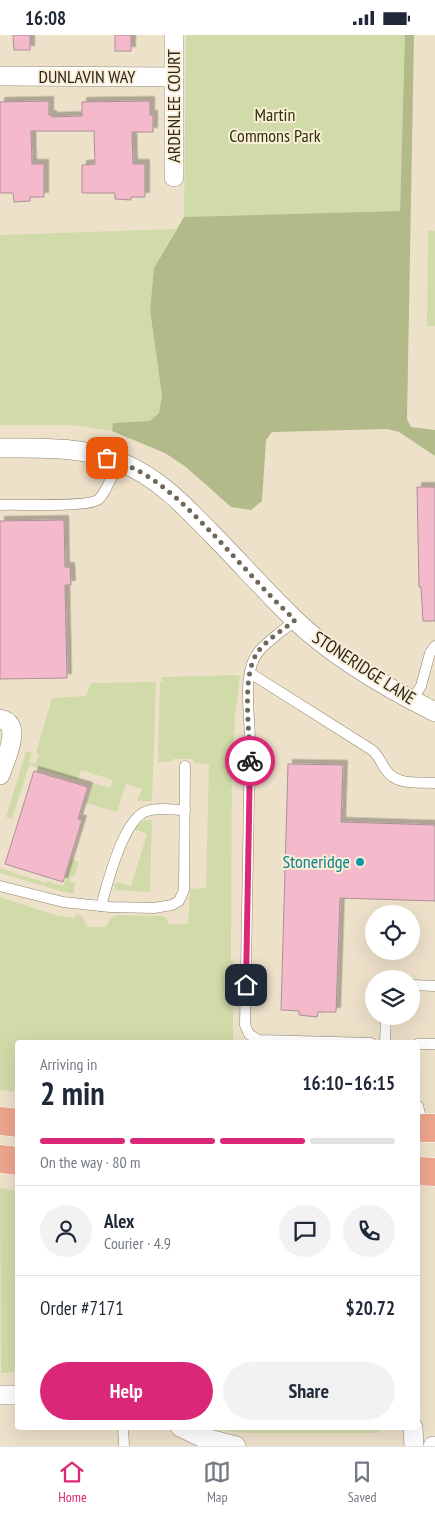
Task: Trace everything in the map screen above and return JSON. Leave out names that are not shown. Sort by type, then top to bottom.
[{"type":"main road","points":[[0,1121],[15,1123]]},
{"type":"main road","points":[[0,1159],[15,1161]]},
{"type":"main road","points":[[420,1171],[435,1172]]},
{"type":"street","name":"ARDENLEE COURT","points":[[174,35],[174,177]]},
{"type":"street","name":"DUNLAVIN WAY","points":[[0,76],[174,77]]},
{"type":"street","name":"STONERIDGE LANE","points":[[0,448],[55,449],[96,455],[119,461],[152,479],[180,501],[295,620],[318,639],[339,655],[435,712]]},
{"type":"street","points":[[0,719],[7,721],[13,730],[0,775]]},
{"type":"street","points":[[0,1395],[15,1395]]},
{"type":"street","points":[[186,1430],[201,1437],[236,1446]]},
{"type":"street","points":[[413,1430],[414,1446]]},
{"type":"lane","points":[[0,505],[81,504],[94,502],[102,495],[119,461]]},
{"type":"lane","points":[[286,1040],[258,1039],[251,1036],[246,1030],[245,1025],[250,740],[247,704],[250,673],[254,661],[261,649],[295,620]]},
{"type":"lane","points":[[412,700],[421,686],[430,653],[435,646]]},
{"type":"lane","points":[[250,673],[372,750],[378,756],[386,771],[394,779],[402,782],[435,783]]},
{"type":"lane","points":[[0,886],[63,902],[154,908],[172,905],[179,901],[184,890],[185,766]]},
{"type":"lane","points":[[101,905],[124,836],[132,822],[140,814],[148,810],[185,810]]},
{"type":"lane","points":[[420,985],[435,986]]},
{"type":"lane","points":[[386,1025],[386,1040]]},
{"type":"lane","points":[[420,1044],[435,1044]]},
{"type":"lane","points":[[124,1430],[124,1446]]},
{"type":"green space","name":"Martin Commons Park","points":[[186,35],[405,35],[400,211],[184,217]]},
{"type":"green space","points":[[405,35],[414,35],[407,419],[411,427],[435,430],[435,456],[399,432],[387,429],[272,432],[266,440],[262,501],[251,510],[231,507],[186,467],[165,453],[112,431],[113,423],[150,421],[159,413],[162,396],[150,310],[154,268],[184,217],[400,211]]},
{"type":"green space","points":[[176,229],[154,268],[150,310],[162,396],[159,413],[150,421],[113,423],[112,431],[74,425],[0,425],[0,235]]},
{"type":"green space","points":[[428,231],[435,231],[435,326],[427,326]]},
{"type":"green space","points":[[240,676],[235,715],[234,744],[232,745],[231,960],[233,961],[233,1040],[15,1040],[15,1092],[0,1090],[0,897],[55,915],[75,918],[76,914],[82,916],[87,927],[106,927],[111,918],[117,915],[161,916],[166,918],[169,924],[188,924],[190,889],[206,888],[209,764],[195,763],[193,759],[174,759],[170,762],[158,762],[160,682],[162,677]]},
{"type":"green space","points":[[156,682],[152,801],[137,801],[142,789],[126,784],[117,812],[86,803],[93,783],[110,788],[113,780],[81,770],[78,780],[29,765],[12,819],[6,817],[26,751],[32,753],[29,762],[35,764],[39,754],[36,753],[52,698],[86,696],[91,683]]},
{"type":"green space","points":[[152,820],[150,892],[116,890],[114,886],[117,882],[131,886],[147,834],[134,829],[139,823]]},
{"type":"green space","points":[[72,859],[79,862],[74,877],[71,876],[69,881],[75,883],[74,894],[0,873],[0,868],[46,883],[47,881],[63,886]]},
{"type":"green space","points":[[0,1188],[15,1190],[15,1372],[1,1373]]},
{"type":"green space","points":[[224,1430],[383,1430],[375,1433],[246,1433]]},
{"type":"building","points":[[13,35],[30,35],[30,50],[14,50]]},
{"type":"building","points":[[115,35],[131,35],[131,51],[115,51]]},
{"type":"building","points":[[49,101],[49,115],[52,115],[52,117],[82,116],[82,102],[150,101],[150,115],[153,115],[153,132],[132,132],[133,164],[145,164],[145,197],[131,197],[131,200],[115,199],[115,193],[82,193],[82,165],[95,164],[94,131],[31,131],[32,164],[44,164],[44,197],[30,197],[30,201],[14,202],[13,193],[0,193],[0,102]]},
{"type":"building","points":[[417,487],[435,487],[435,621],[423,621],[421,587],[419,587]]},
{"type":"building","points":[[64,520],[65,567],[70,567],[71,585],[65,585],[67,678],[0,679],[0,521]]},
{"type":"building","name":"Stoneridge","points":[[288,764],[343,765],[341,822],[435,825],[435,901],[340,898],[336,1012],[318,1012],[317,1017],[299,1015],[299,1011],[281,1010]]},
{"type":"building","points":[[34,771],[88,787],[78,819],[82,820],[63,882],[5,864]]},
{"type":"way so far","points":[[107,458],[119,461],[138,470],[168,490],[295,620],[261,649],[252,665],[247,704],[250,761]]},
{"type":"place","name":"Stoneridge","points":[[360,862]]},
{"type":"route","points":[[246,985],[250,761]]}]
